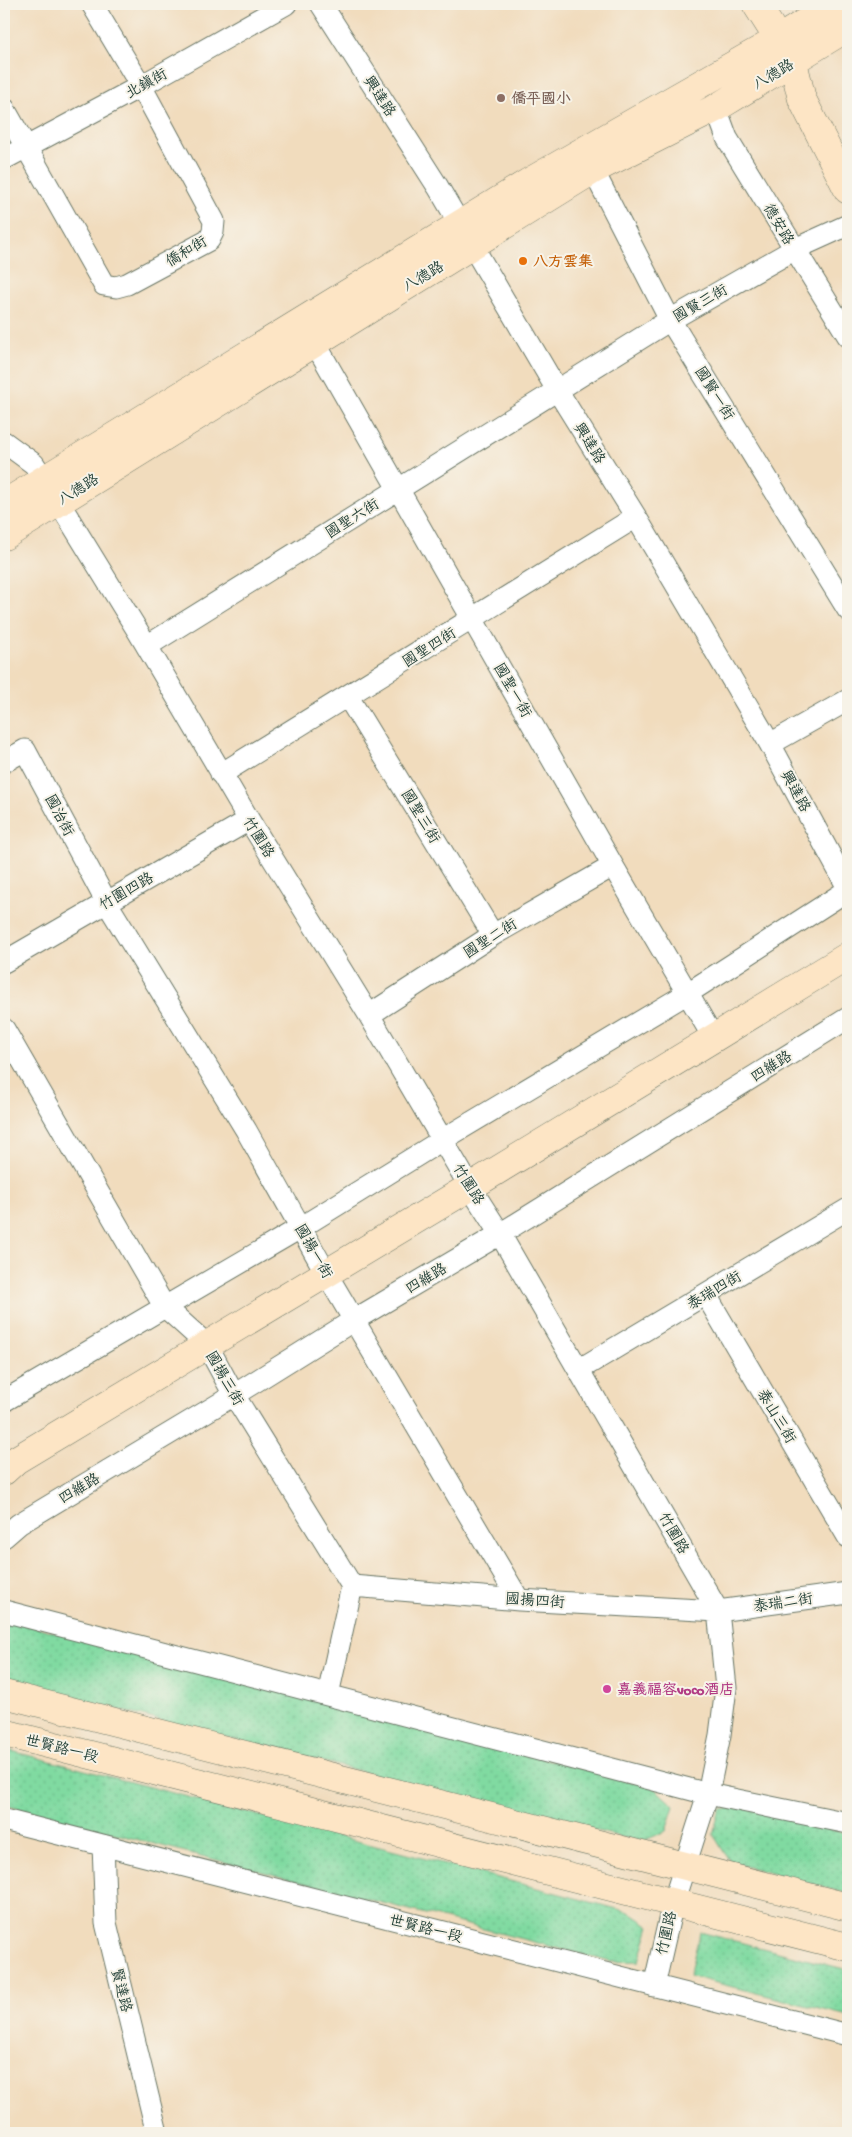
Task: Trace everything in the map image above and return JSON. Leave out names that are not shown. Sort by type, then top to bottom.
[{"type":"street","name":"僑和街","points":[[4,108],[104,285],[116,287],[126,284],[209,240],[213,232],[214,221],[141,86],[92,4]]},
{"type":"street","name":"北鎮街","points":[[4,159],[141,86],[286,4]]},
{"type":"street","name":"興達路","points":[[321,4],[467,235],[557,390],[636,517],[770,744],[848,889]]},
{"type":"street","points":[[756,4],[793,62],[802,98],[848,190]]},
{"type":"street","name":"八德路","points":[[4,504],[51,490],[314,343],[467,235],[529,182],[779,40],[834,4]]},
{"type":"street","name":"八德路","points":[[4,536],[51,490],[467,235],[716,108],[848,27]]},
{"type":"street","name":"德安路","points":[[716,108],[727,138],[848,336]]},
{"type":"street","name":"國賢一街","points":[[594,170],[670,320],[848,610]]},
{"type":"street","name":"國賢三街","points":[[557,390],[670,320],[795,248],[848,226]]},
{"type":"street","name":"國聖一街","points":[[314,343],[399,488],[613,866],[713,1036]]},
{"type":"street","name":"國聖六街","points":[[146,646],[557,390]]},
{"type":"street","name":"竹圍路","points":[[4,442],[34,464],[51,490],[500,1234],[580,1369],[718,1611],[726,1688],[720,1735],[708,1794],[673,1903],[654,1986]]},
{"type":"street","name":"國聖四街","points":[[221,774],[473,620],[636,517]]},
{"type":"street","name":"國聖三街","points":[[348,697],[493,935]]},
{"type":"street","points":[[770,744],[848,700]]},
{"type":"street","name":"國治街","points":[[4,762],[25,750],[107,903]]},
{"type":"street","name":"竹圍四路","points":[[4,962],[249,820]]},
{"type":"street","name":"國聖二街","points":[[369,1015],[493,935],[613,866]]},
{"type":"street","points":[[4,1401],[300,1228],[442,1140],[688,994],[848,889]]},
{"type":"street","name":"國揚一街","points":[[107,903],[246,1130],[326,1273],[519,1600]]},
{"type":"street","points":[[4,1471],[16,1460],[470,1187],[713,1036],[848,956]]},
{"type":"street","name":"四維路","points":[[4,1538],[19,1524],[234,1395],[354,1320],[500,1234],[848,1018]]},
{"type":"street","name":"國揚三街","points":[[4,1029],[164,1306],[206,1345],[234,1395],[352,1586]]},
{"type":"street","name":"泰瑞四街","points":[[580,1369],[848,1211]]},
{"type":"street","name":"泰山三街","points":[[706,1295],[848,1537]]},
{"type":"street","points":[[328,1695],[352,1586]]},
{"type":"street","name":"國揚四街","points":[[352,1586],[519,1600],[718,1611]]},
{"type":"street","name":"泰瑞二街","points":[[718,1611],[848,1593]]},
{"type":"street","points":[[4,1611],[708,1794],[848,1823]]},
{"type":"street","points":[[4,1694],[848,1907]]},
{"type":"street","name":"世賢路一段","points":[[4,1733],[848,1947]]},
{"type":"street","name":"世賢路一段","points":[[4,1820],[848,2035]]},
{"type":"street","name":"賢達路","points":[[103,1846],[106,1922],[157,2133]]},
{"type":"green space","points":[[12,1621],[653,1787],[674,1806],[666,1831],[641,1842],[4,1681],[4,1624]]},
{"type":"green space","points":[[4,1749],[629,1912],[650,1926],[639,1961],[611,1962],[4,1805]]},
{"type":"green space","points":[[746,1808],[848,1834],[848,1894],[730,1862],[713,1834],[720,1809]]},
{"type":"green space","points":[[700,1932],[848,1970],[848,2016],[689,1976]]},
{"type":"place","name":"僑平國小","points":[[501,98]]},
{"type":"place","name":"八方雲集","points":[[523,261]]},
{"type":"place","name":"嘉義福容voco酒店","points":[[607,1689]]}]
